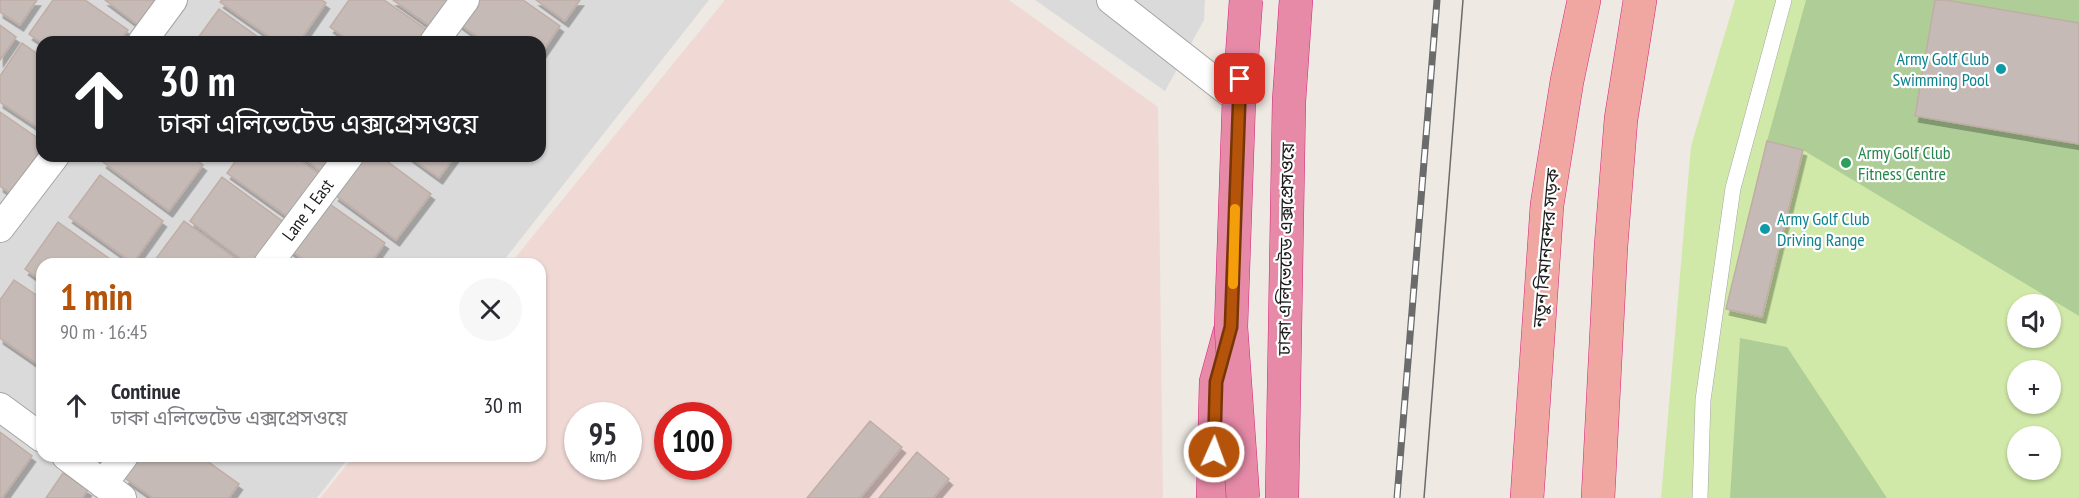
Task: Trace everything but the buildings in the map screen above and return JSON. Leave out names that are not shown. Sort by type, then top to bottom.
[{"type":"highway","points":[[1243,498],[1231,327],[1239,99],[1246,0]]},
{"type":"highway","name":"ঢাকা এলিভেটেড এক্সপ্রেসওয়ে","points":[[1282,498],[1289,101],[1296,0]]},
{"type":"highway","name":"নতুন বিমানবন্দর সড়ক","points":[[1527,498],[1547,205],[1567,81],[1584,0]]},
{"type":"highway","points":[[1598,498],[1611,246],[1621,120],[1640,0]]},
{"type":"highway","points":[[1213,498],[1216,382],[1231,327]]},
{"type":"street","points":[[146,36],[173,0]]},
{"type":"street","points":[[438,36],[465,0]]},
{"type":"street","points":[[1111,0],[1230,93]]},
{"type":"street","points":[[0,228],[50,162]]},
{"type":"street","name":"Lane 1 East","points":[[272,258],[344,162]]},
{"type":"street","points":[[0,407],[36,434]]},
{"type":"street","points":[[74,462],[113,491],[122,462]]},
{"type":"lane","points":[[1700,498],[1703,400],[1733,188],[1784,0]]},
{"type":"shaded area","points":[[0,0],[709,0],[506,258],[36,258],[36,462],[345,462],[317,498],[0,498]]},
{"type":"shaded area","points":[[725,0],[1009,0],[1158,107],[1163,498],[320,498],[349,462],[546,462],[546,258],[515,258]]},
{"type":"shaded area","points":[[1035,0],[1205,0],[1204,20],[1165,91]]},
{"type":"green space","points":[[1735,0],[2079,0],[2079,498],[1661,498],[1691,146]]},
{"type":"green space","points":[[1806,0],[2079,0],[2079,316],[2061,305],[2061,294],[2042,294],[1803,150],[1767,141]]},
{"type":"green space","points":[[1740,338],[1787,347],[1887,498],[1730,498]]},
{"type":"tram line","points":[[1424,498],[1463,0]]},
{"type":"railway","points":[[1397,498],[1437,0]]},
{"type":"slow traffic","points":[[1233,284],[1235,209]]},
{"type":"place","name":"Army Golf Club Swimming Pool","points":[[2001,69]]},
{"type":"place","name":"Army Golf Club Fitness Centre","points":[[1846,163]]},
{"type":"place","name":"Army Golf Club Driving Range","points":[[1765,229]]},
{"type":"route","points":[[1214,452],[1216,382],[1231,327],[1240,79]]}]
